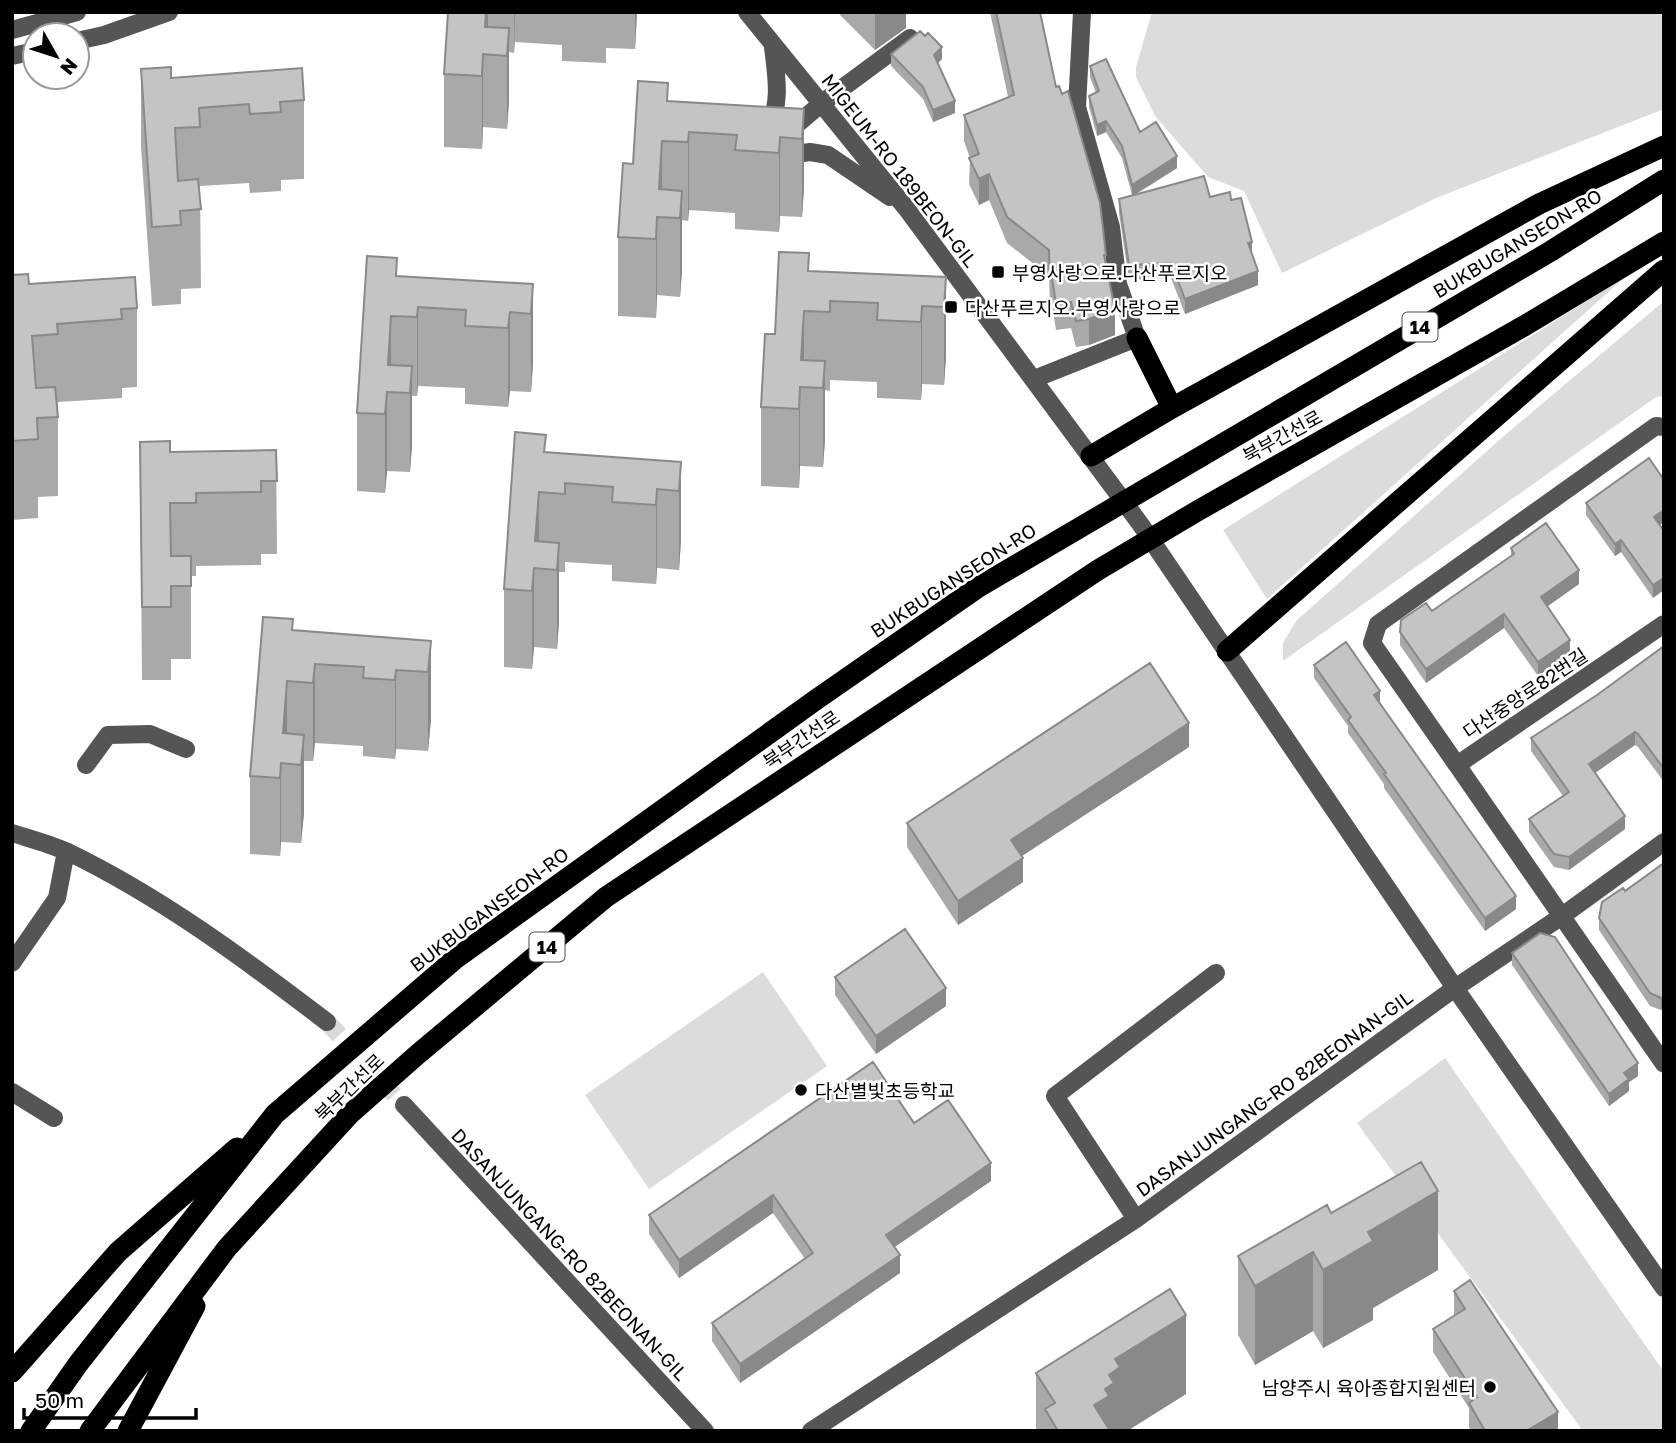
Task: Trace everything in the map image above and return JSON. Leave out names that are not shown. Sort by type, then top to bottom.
[{"type":"highway","points":[[1091,456],[1172,408],[1539,204],[1664,146]]},
{"type":"highway","name":"BUKBUGANSEON-RO","points":[[32,1431],[78,1364],[275,1114],[455,959],[965,596],[1072,530],[1550,251],[1664,180]]},
{"type":"highway","name":"북부간선로","points":[[90,1431],[228,1248],[350,1114],[607,897],[1098,570],[1524,326],[1664,242]]},
{"type":"highway","points":[[1227,650],[1664,270]]},
{"type":"highway","points":[[1137,338],[1172,408]]},
{"type":"highway","points":[[12,1372],[118,1252],[275,1114]]},
{"type":"highway","points":[[128,1431],[228,1248]]},
{"type":"street","points":[[12,30],[78,12]]},
{"type":"street","points":[[91,38],[169,12]]},
{"type":"street","name":"MIGEUM-RO 189BEON-GIL","points":[[747,12],[906,208],[1091,456],[1227,650],[1455,988]]},
{"type":"street","points":[[1034,379],[1137,338],[1118,284],[1111,227],[1077,107],[1082,12]]},
{"type":"street","points":[[759,147],[779,140],[822,103],[910,38]]},
{"type":"street","points":[[759,147],[776,114],[773,47]]},
{"type":"street","points":[[759,147],[780,156],[810,152],[828,155],[906,208]]},
{"type":"street","points":[[1457,765],[1372,643],[1378,624],[1656,426],[1664,427]]},
{"type":"street","name":"다산중앙로82번길","points":[[1664,624],[1457,765],[1562,916],[1657,1041],[1664,1064]]},
{"type":"street","points":[[86,765],[108,735],[150,734],[186,749]]},
{"type":"street","points":[[12,832],[66,851],[129,885],[239,955],[327,1022]]},
{"type":"street","points":[[1664,842],[1562,916],[1455,988],[1664,1288]]},
{"type":"street","points":[[12,963],[57,898],[66,851]]},
{"type":"street","points":[[1136,1219],[1055,1096],[1216,973]]},
{"type":"street","name":"DASANJUNGANG-RO 82BEONAN-GIL","points":[[811,1431],[1136,1219],[1455,988]]},
{"type":"street","points":[[12,1092],[54,1118]]},
{"type":"street","name":"DASANJUNGANG-RO 82BEONAN-GIL","points":[[404,1105],[705,1431]]},
{"type":"shaded area","points":[[1152,12],[1664,12],[1664,109],[1436,198],[1282,273],[1244,191],[1208,177],[1155,116],[1136,77],[1136,67]]},
{"type":"shaded area","points":[[1625,277],[1267,599],[1223,530]]},
{"type":"shaded area","points":[[1664,301],[1664,396],[1656,397],[1283,661],[1283,643],[1296,621],[1505,435]]},
{"type":"shaded area","points":[[763,972],[827,1066],[649,1189],[585,1095]]},
{"type":"shaded area","points":[[1445,1058],[1664,1372],[1664,1431],[1583,1431],[1357,1123]]},
{"type":"building","points":[[448,12],[486,12],[485,27],[509,28],[507,56],[483,54],[482,76],[444,74]]},
{"type":"building","points":[[996,12],[1040,12],[1056,87],[1059,86],[1062,94],[1068,91],[1100,203],[1104,255],[1115,309],[1089,319],[1076,321],[1071,302],[1056,304],[1052,278],[1050,279],[1049,250],[1007,217],[989,174],[979,179],[969,158],[979,154],[964,115],[1014,95]]},
{"type":"building","points":[[920,31],[925,36],[928,33],[942,47],[934,55],[955,101],[933,110],[923,87],[891,54]]},
{"type":"building","points":[[1106,59],[1140,132],[1156,122],[1177,156],[1132,185],[1122,146],[1106,121],[1097,125],[1089,96],[1099,91],[1090,66]]},
{"type":"building","points":[[171,67],[171,78],[302,68],[304,100],[280,102],[281,112],[250,114],[249,104],[199,108],[200,127],[175,128],[178,181],[198,179],[201,209],[180,211],[181,225],[152,227],[141,69]]},
{"type":"building","points":[[638,81],[668,83],[667,101],[804,109],[802,139],[780,137],[779,153],[735,150],[737,135],[689,132],[688,142],[662,141],[659,189],[682,191],[680,218],[657,217],[656,239],[618,237],[623,163],[633,164]]},
{"type":"building","points":[[1204,176],[1210,197],[1230,192],[1231,200],[1241,198],[1252,242],[1248,243],[1258,271],[1185,299],[1171,263],[1129,265],[1119,199]]},
{"type":"building","points":[[779,252],[809,253],[808,271],[946,277],[944,307],[922,306],[921,322],[877,320],[878,303],[830,301],[830,312],[804,311],[801,360],[825,361],[823,388],[800,387],[799,409],[761,407],[765,334],[775,334]]},
{"type":"building","points":[[367,256],[397,258],[396,276],[533,284],[531,314],[510,312],[508,328],[465,326],[466,310],[418,307],[417,317],[391,316],[388,365],[412,366],[410,393],[387,392],[385,414],[357,413]]},
{"type":"building","points":[[28,274],[29,284],[135,277],[137,308],[121,309],[122,319],[57,324],[58,334],[32,336],[36,388],[55,387],[58,417],[37,418],[38,439],[12,441],[12,275]]},
{"type":"building","points":[[515,432],[546,435],[544,452],[681,462],[679,491],[657,489],[656,505],[612,502],[613,487],[565,483],[565,494],[539,492],[535,541],[559,543],[557,570],[534,568],[532,591],[504,589]]},
{"type":"building","points":[[170,441],[170,452],[276,450],[277,481],[261,481],[261,492],[196,493],[196,503],[170,503],[171,556],[191,556],[191,586],[171,586],[171,607],[142,607],[140,442]]},
{"type":"building","points":[[1649,458],[1664,480],[1664,510],[1654,517],[1664,531],[1664,578],[1653,585],[1621,540],[1615,544],[1586,503]]},
{"type":"building","points":[[1546,523],[1579,570],[1541,597],[1570,640],[1538,662],[1504,614],[1426,669],[1400,632],[1401,620],[1426,603],[1432,611],[1514,554],[1511,548]]},
{"type":"building","points":[[263,617],[293,619],[292,630],[431,641],[428,672],[396,670],[395,680],[363,678],[364,667],[315,664],[313,683],[287,681],[283,733],[304,735],[301,765],[281,763],[280,778],[250,776]]},
{"type":"building","points":[[1346,642],[1380,691],[1374,695],[1516,896],[1485,918],[1384,774],[1386,773],[1348,720],[1351,717],[1314,665]]},
{"type":"building","points":[[1664,646],[1664,769],[1635,732],[1589,764],[1625,816],[1569,857],[1554,854],[1529,819],[1569,792],[1531,738],[1597,695]]},
{"type":"building","points":[[1150,663],[1189,723],[1011,840],[1023,858],[958,901],[907,823]]},
{"type":"building","points":[[1664,863],[1664,996],[1661,998],[1650,993],[1599,918],[1602,902],[1623,888],[1625,891]]},
{"type":"building","points":[[905,929],[946,988],[876,1036],[835,977]]},
{"type":"building","points":[[1540,933],[1555,937],[1638,1063],[1624,1073],[1629,1079],[1609,1094],[1512,953]]},
{"type":"building","points":[[873,1062],[914,1123],[948,1100],[991,1163],[886,1235],[900,1255],[740,1364],[712,1323],[813,1253],[773,1195],[679,1260],[649,1215]]},
{"type":"building","points":[[1421,1162],[1438,1191],[1368,1232],[1373,1241],[1323,1270],[1313,1252],[1255,1286],[1238,1256],[1327,1205],[1331,1213]]},
{"type":"building","name":"남양주시 육아종합지원센터","points":[[1470,1280],[1558,1412],[1526,1431],[1485,1431],[1469,1403],[1477,1397],[1433,1329],[1465,1309],[1454,1291]]},
{"type":"building","points":[[1170,1289],[1186,1315],[1115,1359],[1120,1367],[1109,1375],[1114,1383],[1105,1389],[1109,1396],[1094,1405],[1110,1431],[1058,1431],[1045,1409],[1055,1403],[1036,1373]]},
{"type":"tunnel","points":[[327,1022],[404,1105]]},
{"type":"place","name":"부영사랑으로.다산푸르지오","points":[[998,272]]},
{"type":"place","name":"다산푸르지오.부영사랑으로","points":[[951,307]]},
{"type":"place","name":"다산별빛초등학교","points":[[801,1090]]},
{"type":"place","name":"남양주시 육아종합지원센터","points":[[1490,1387]]}]
